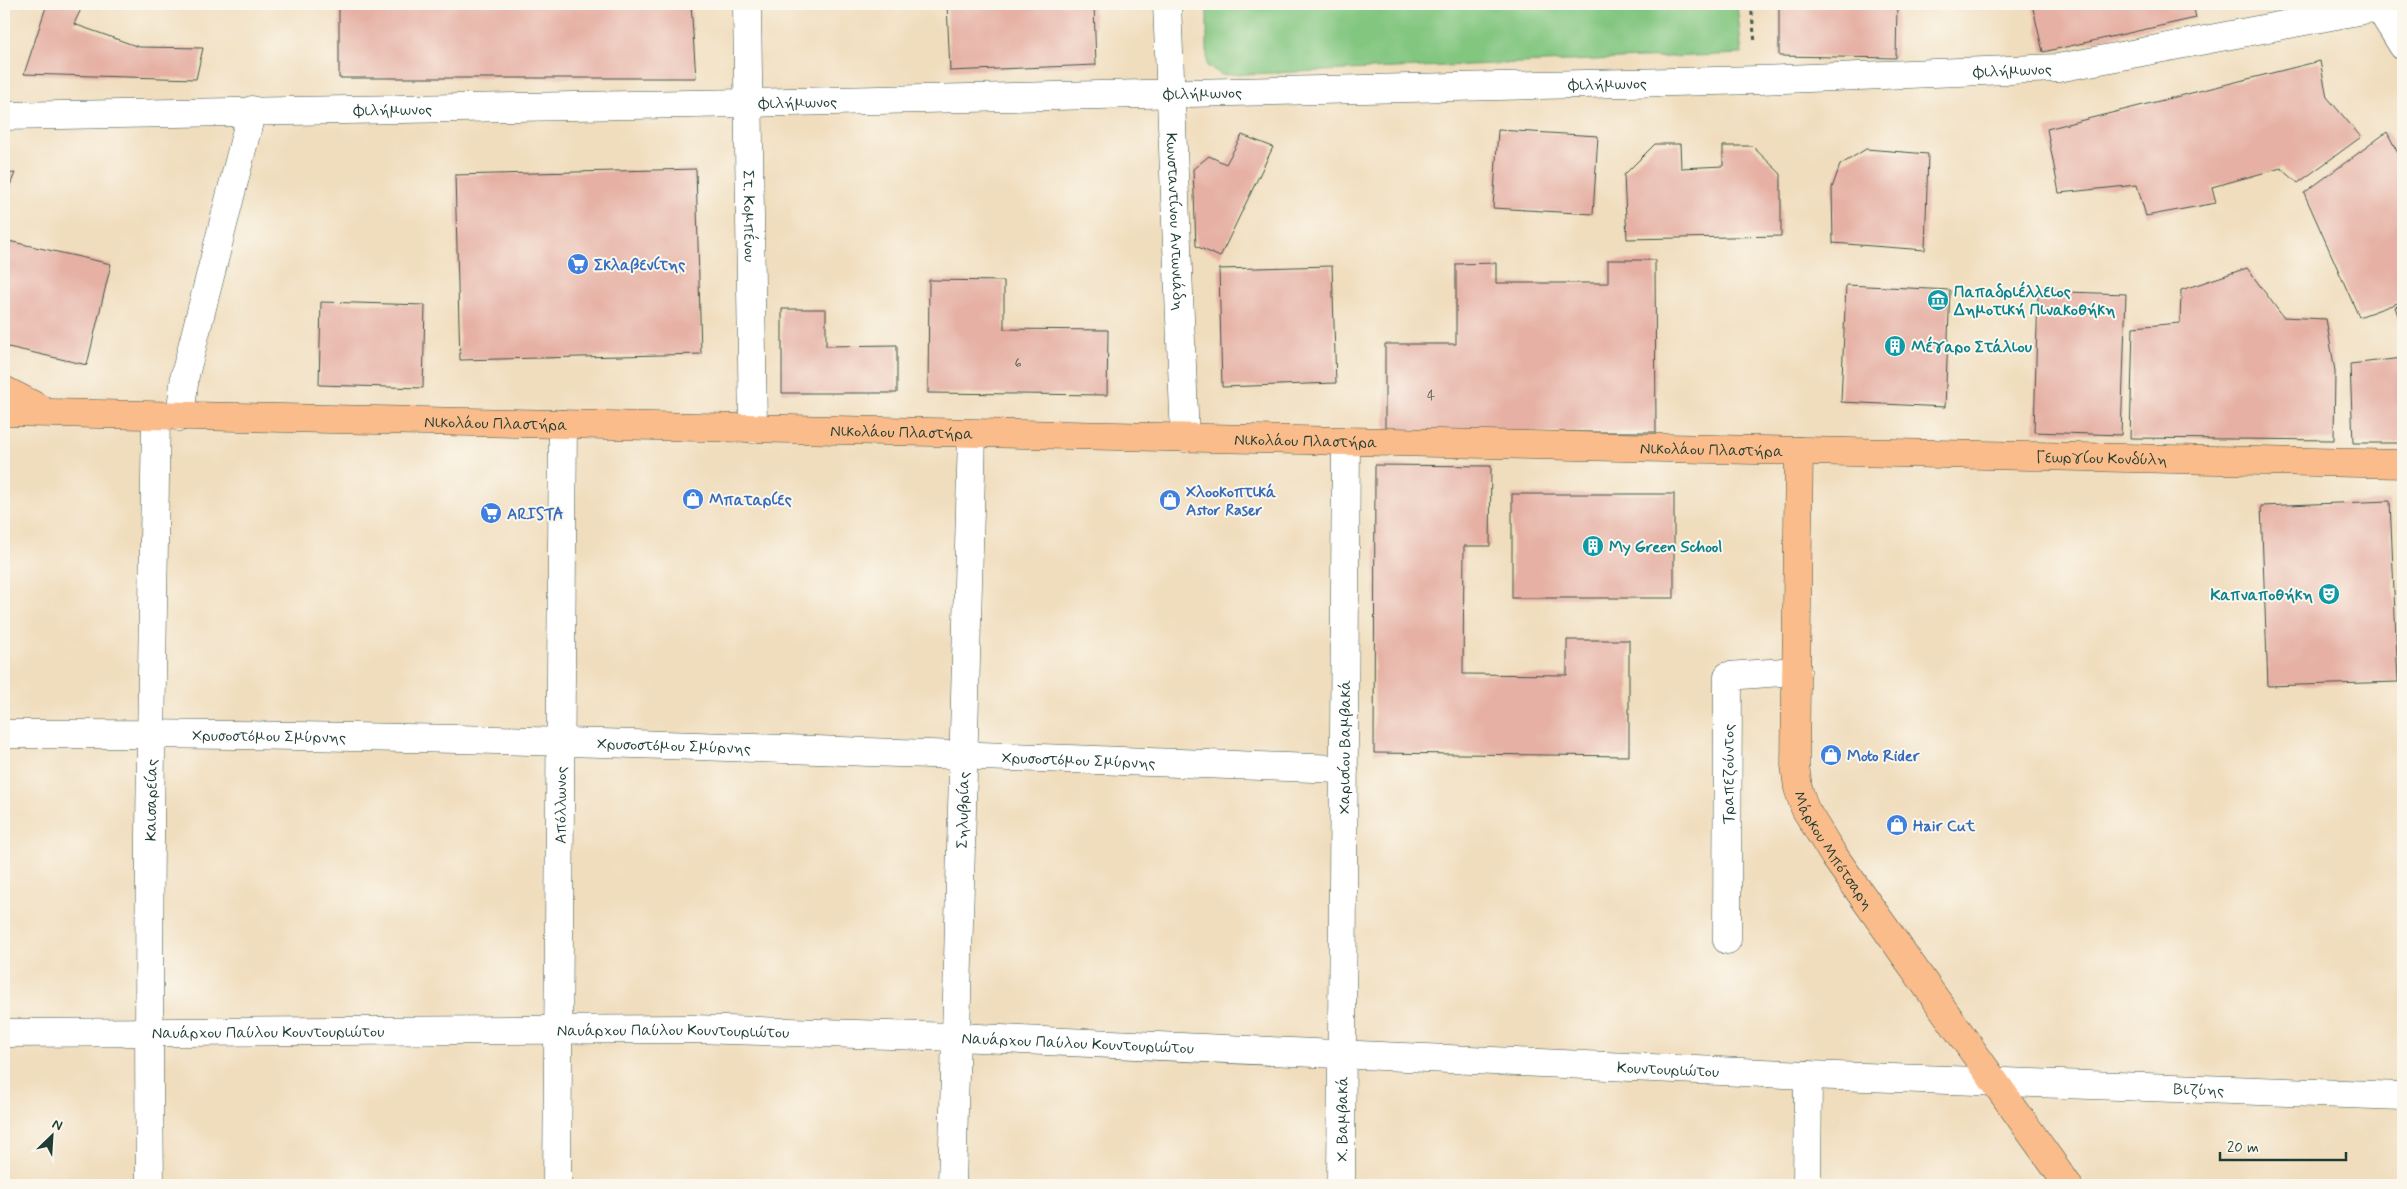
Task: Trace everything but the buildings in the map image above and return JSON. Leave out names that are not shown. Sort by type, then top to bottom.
[{"type":"main road","points":[[4,390],[49,413]]},
{"type":"main road","name":"Νικολάου Πλαστήρα","points":[[4,412],[1799,451]]},
{"type":"main road","name":"Γεωργίου Κονδύλη","points":[[1799,451],[2403,464]]},
{"type":"main road","name":"Μάρκου Μπότσαρη","points":[[1799,451],[1795,765],[1798,788],[1805,809],[1834,856],[2068,1185]]},
{"type":"street","name":"Στ. Κομπένου","points":[[747,4],[753,429]]},
{"type":"street","name":"Κωνσταντίνου Αντωνιάδη","points":[[1167,4],[1185,438]]},
{"type":"street","name":"Φιλήμωνος","points":[[4,116],[1170,94],[1758,80],[2058,68],[2383,5]]},
{"type":"street","points":[[2383,5],[2403,46]]},
{"type":"street","name":"Καισαρείας","points":[[150,1185],[148,1030],[151,733],[168,416],[186,375],[252,110]]},
{"type":"street","name":"Απόλλωνος","points":[[557,1185],[563,424]]},
{"type":"street","name":"Σηλυβρίας","points":[[952,1185],[972,434]]},
{"type":"street","name":"Χαρισίου Βαμβακά","points":[[1342,1053],[1346,442]]},
{"type":"street","name":"Τραπεζούντος","points":[[1727,940],[1728,676],[1797,671]]},
{"type":"street","name":"Χρυσοστόμου Σμύρνης","points":[[4,734],[151,733],[560,740],[1344,770]]},
{"type":"street","name":"Ναυάρχου Παύλου Κουντουριώτου","points":[[4,1033],[148,1030],[693,1030],[956,1037],[1342,1053]]},
{"type":"street","name":"Κουντουριώτου","points":[[1342,1053],[1994,1082]]},
{"type":"street","name":"Χ. Βαμβακά","points":[[1341,1185],[1342,1053]]},
{"type":"street","points":[[1806,1185],[1808,1075]]},
{"type":"street","name":"Βιζύης","points":[[1994,1082],[2403,1096]]},
{"type":"green space","points":[[1207,4],[1737,4],[1742,54],[1222,75],[1207,66]]},
{"type":"place","name":"Σκλαβενίτης","points":[[578,264]]},
{"type":"place","name":"Παπαδριέλλειος Δημοτική Πινακοθήκη","points":[[1938,300]]},
{"type":"place","name":"Μέγαρο Στάλιου","points":[[1895,346]]},
{"type":"place","name":"Μπαταρίες","points":[[693,499]]},
{"type":"place","name":"Χλοοκοπτικά Astor Raser","points":[[1170,500]]},
{"type":"place","name":"ARISTA","points":[[491,513]]},
{"type":"place","name":"My Green School","points":[[1593,546]]},
{"type":"place","name":"Καπναποθήκη","points":[[2329,594]]},
{"type":"place","name":"Moto Rider","points":[[1831,755]]},
{"type":"place","name":"Hair Cut","points":[[1897,825]]}]
